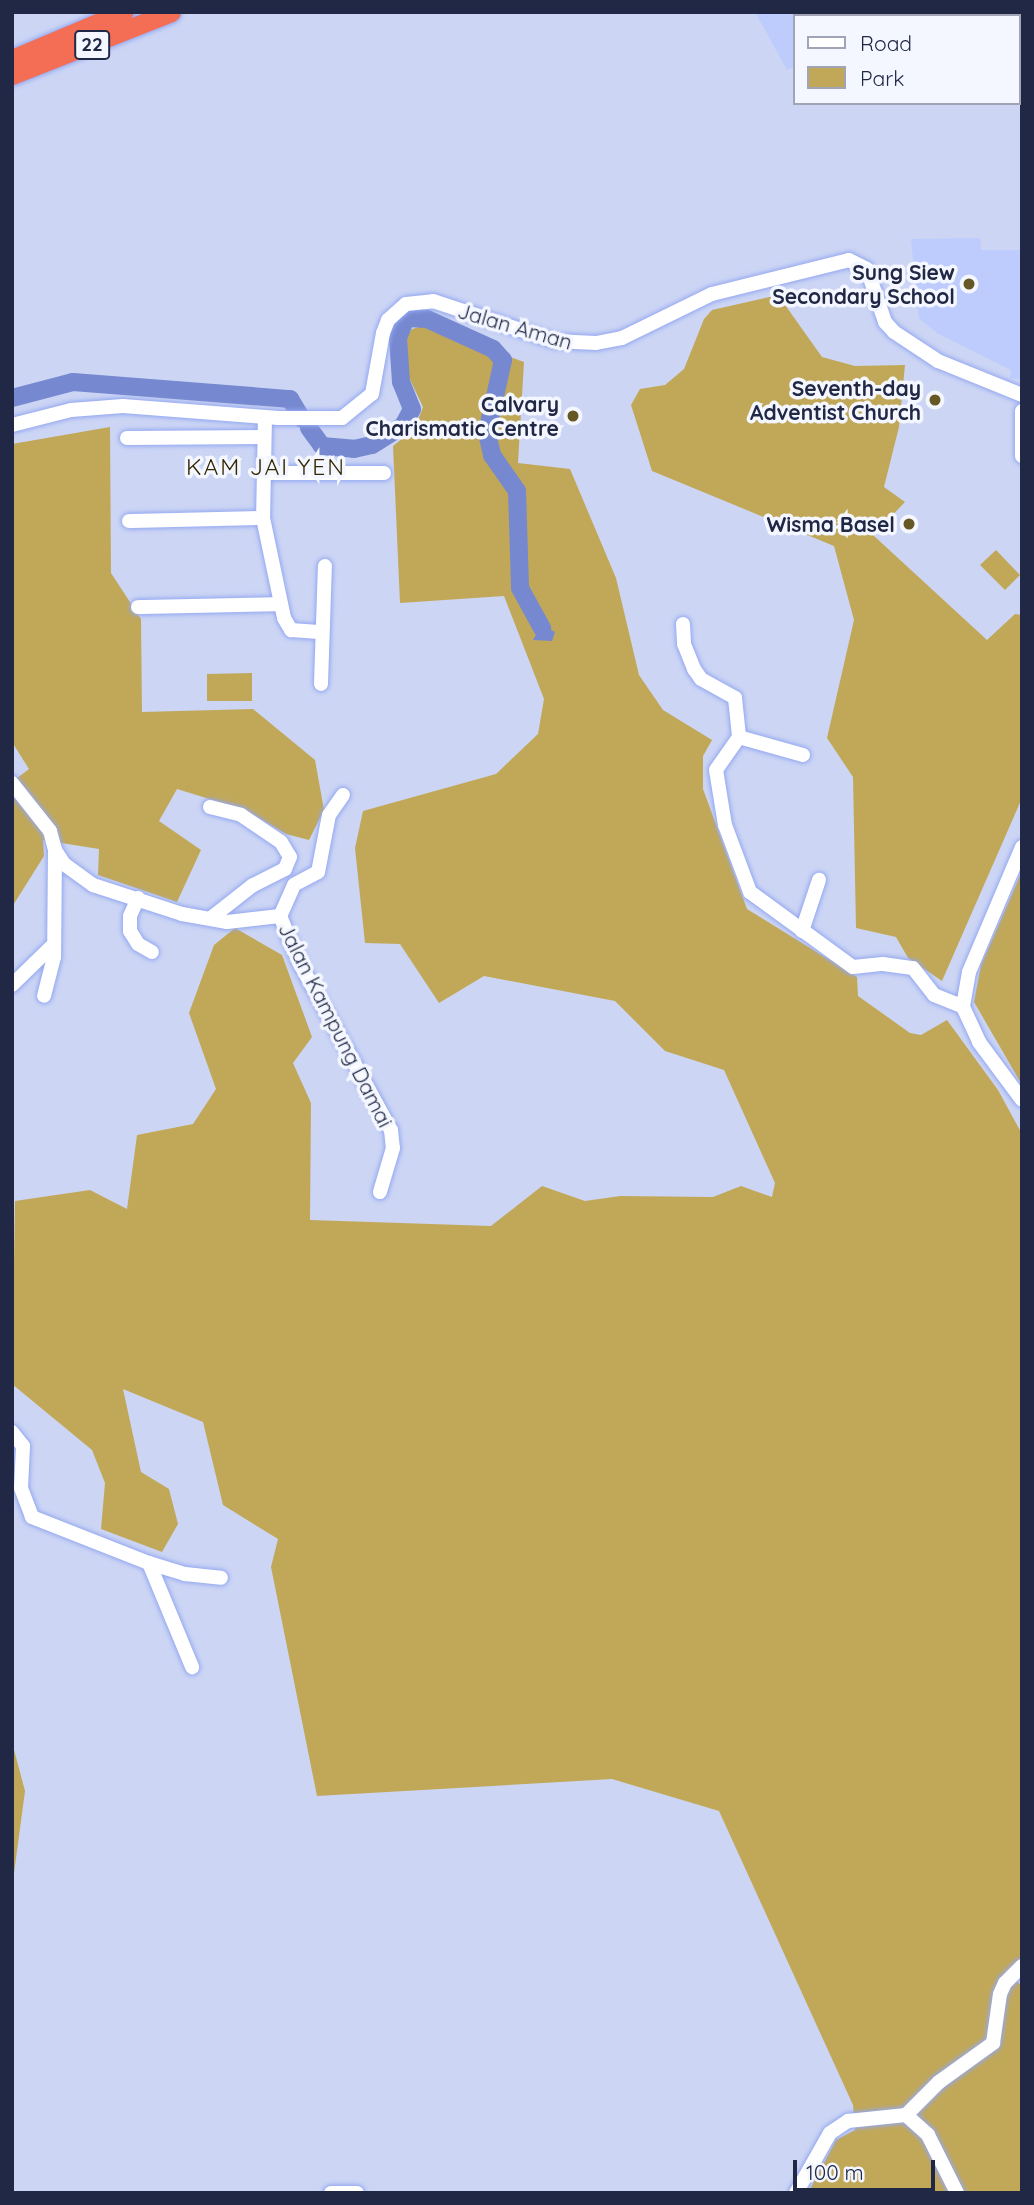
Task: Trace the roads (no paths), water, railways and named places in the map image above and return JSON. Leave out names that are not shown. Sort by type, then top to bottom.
[{"type":"highway","name":"22","points":[[12,59],[123,12]]},
{"type":"highway","name":"22","points":[[12,75],[171,12]]},
{"type":"street","name":"Jalan Aman","points":[[12,425],[102,406],[265,417],[342,418],[363,406],[372,394],[388,320],[406,304],[433,302],[554,341],[596,344],[622,338],[712,294],[849,260],[867,269],[885,322],[894,332],[938,361],[1022,395]]},
{"type":"street","points":[[1022,411],[1022,456]]},
{"type":"street","points":[[265,417],[263,518],[280,604],[291,630],[323,632]]},
{"type":"street","points":[[127,438],[264,438]]},
{"type":"street","points":[[265,473],[384,473]]},
{"type":"street","points":[[129,521],[263,518]]},
{"type":"street","points":[[321,684],[325,566]]},
{"type":"street","points":[[138,607],[280,604]]},
{"type":"street","points":[[683,624],[684,643],[695,670],[710,685],[735,698],[739,737],[716,771],[725,825],[755,901],[853,967],[883,964],[913,968],[934,995],[963,1007]]},
{"type":"street","points":[[739,737],[803,755]]},
{"type":"street","points":[[12,783],[50,831],[55,850],[52,971],[44,996]]},
{"type":"street","name":"Jalan Kampung Damai","points":[[343,796],[329,815],[318,872],[294,885],[281,916],[300,964],[391,1130],[393,1148],[380,1192]]},
{"type":"street","points":[[210,807],[241,816],[281,842],[290,857],[285,869],[253,886],[211,918]]},
{"type":"street","points":[[1022,847],[969,972],[963,1007],[979,1042],[1022,1100]]},
{"type":"street","points":[[55,850],[64,864],[93,885],[183,914],[227,922],[281,916]]},
{"type":"street","points":[[803,931],[819,880]]},
{"type":"street","points":[[138,898],[130,916],[130,931],[138,944],[152,952]]},
{"type":"street","points":[[12,985],[52,946]]},
{"type":"street","points":[[12,1432],[23,1446],[22,1496],[32,1517],[149,1563],[186,1574],[221,1578]]},
{"type":"street","points":[[149,1563],[192,1667]]},
{"type":"street","points":[[796,2193],[830,2133],[848,2121],[906,2115],[939,2082],[989,2049],[998,2029],[1005,1983],[1022,1966]]},
{"type":"street","points":[[906,2115],[928,2135],[957,2193]]},
{"type":"street","points":[[331,2193],[357,2193]]},
{"type":"waterway","points":[[309,428],[322,446],[354,449],[372,445],[403,426],[412,409],[401,382],[398,338],[406,318],[427,319],[493,349],[503,360],[487,433],[492,455],[517,491],[520,588],[542,628]]},
{"type":"waterway","points":[[12,398],[73,382],[290,399],[302,419]]},
{"type":"place","name":"Sung Siew Secondary School","points":[[969,284]]},
{"type":"place","name":"Seventh-day Adventist Church","points":[[935,400]]},
{"type":"place","name":"Calvary Charismatic Centre","points":[[573,416]]},
{"type":"place","name":"Wisma Basel","points":[[909,524]]},
{"type":"district","name":"KAM JAI YEN","points":[[266,467]]}]
